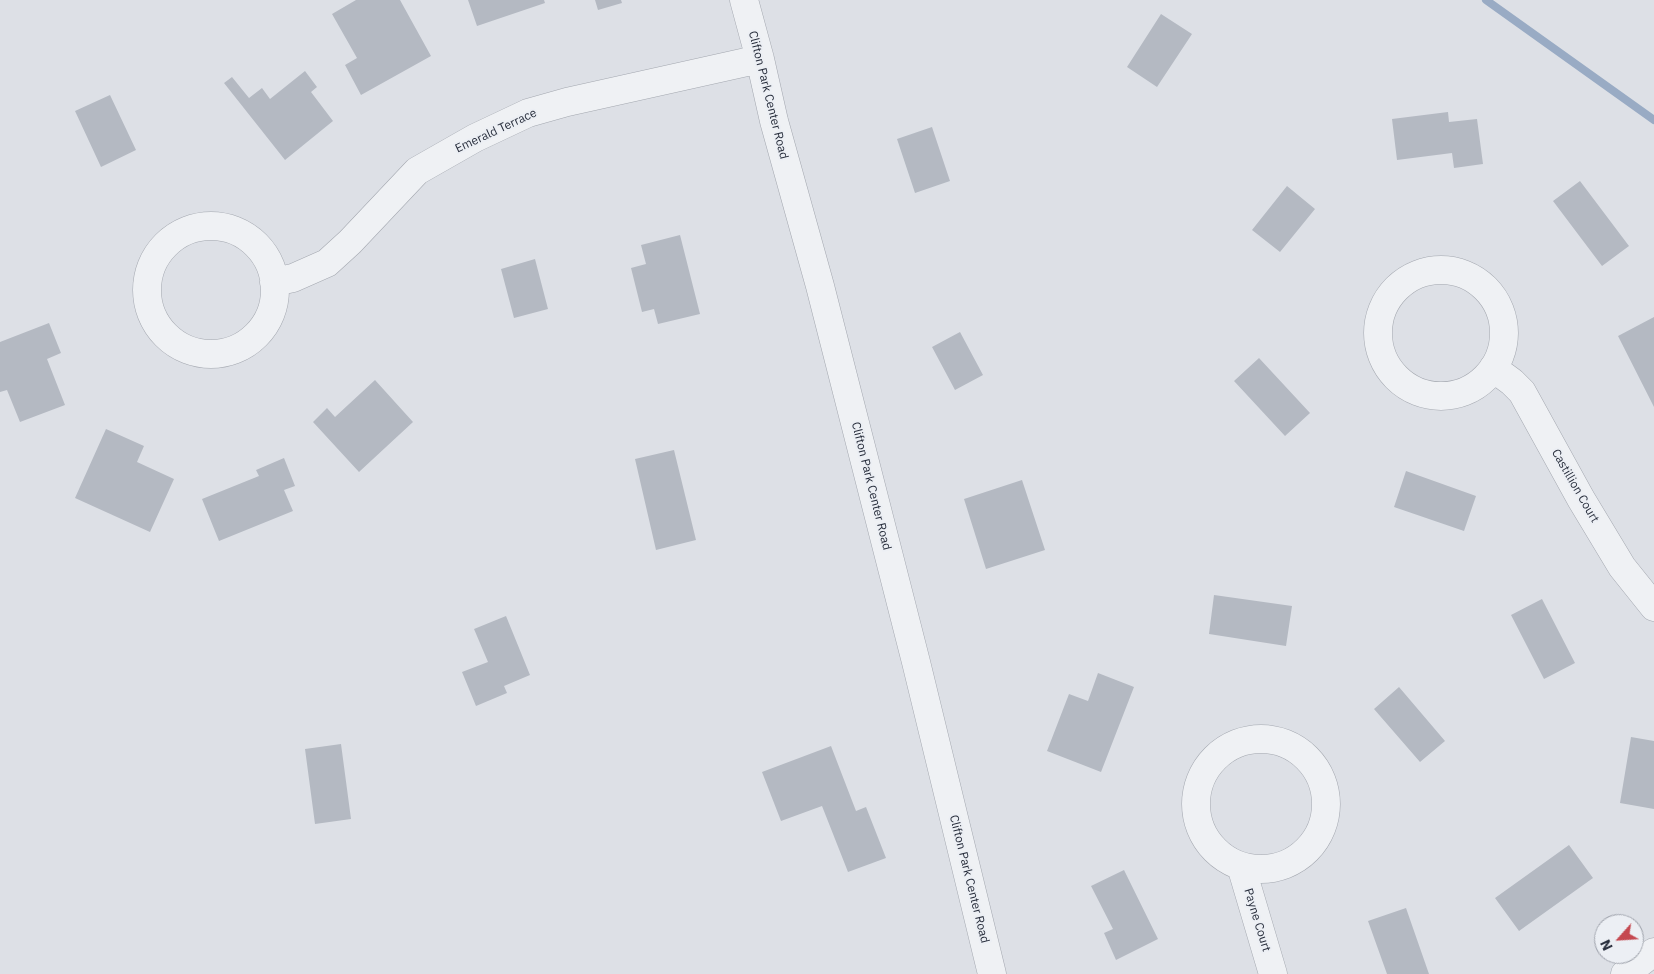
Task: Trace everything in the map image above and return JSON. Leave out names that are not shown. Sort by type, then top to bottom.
[{"type":"street","name":"Clifton Park Center Road","points":[[744,0],[760,58],[774,121],[820,286],[992,974]]},
{"type":"street","name":"Emerald Terrace","points":[[274,282],[293,278],[327,263],[350,242],[417,171],[484,134],[528,114],[567,102],[760,58]]},
{"type":"street","points":[[208,226],[224,228],[252,241],[270,266],[274,282],[271,312],[264,325],[254,337],[242,346],[228,352],[198,353],[183,348],[160,329],[152,316],[148,301],[147,286],[150,271],[156,257],[166,244],[178,235],[208,226]]},
{"type":"street","points":[[1442,270],[1471,278],[1493,298],[1500,311],[1503,340],[1500,355],[1493,368],[1483,380],[1470,389],[1456,394],[1440,396],[1425,394],[1410,388],[1398,379],[1388,367],[1381,353],[1378,338],[1379,322],[1383,308],[1391,295],[1401,284],[1414,276],[1428,272],[1442,270]]},
{"type":"street","name":"Castillion Court","points":[[1493,368],[1522,392],[1581,500],[1622,567],[1654,607]]},
{"type":"street","name":"Payne Court","points":[[1240,866],[1256,869],[1272,868],[1287,864],[1301,856],[1321,832],[1326,816],[1327,801],[1324,785],[1318,770],[1296,748],[1281,741],[1266,738],[1250,739],[1235,744],[1222,752],[1210,762],[1202,776],[1197,791],[1196,806],[1198,822],[1205,837],[1214,849],[1240,866],[1273,974]]},
{"type":"street","points":[[1625,974],[1654,952]]},
{"type":"building","points":[[356,0],[400,0],[431,56],[361,95],[345,65],[357,58],[332,14]]},
{"type":"building","points":[[468,0],[544,0],[545,3],[477,26]]},
{"type":"building","points":[[595,0],[621,0],[622,3],[598,10]]},
{"type":"building","points":[[1161,14],[1192,34],[1157,87],[1127,67]]},
{"type":"building","points":[[305,71],[317,87],[311,92],[333,121],[285,160],[224,83],[232,77],[249,98],[262,88],[270,99]]},
{"type":"building","points":[[110,95],[136,150],[101,167],[75,111]]},
{"type":"building","points":[[1448,112],[1449,122],[1477,119],[1483,164],[1454,168],[1452,153],[1397,160],[1392,119]]},
{"type":"building","points":[[932,127],[950,181],[915,193],[897,139]]},
{"type":"building","points":[[1580,181],[1629,246],[1602,266],[1553,201]]},
{"type":"building","points":[[1287,186],[1315,209],[1280,252],[1252,230]]},
{"type":"building","points":[[680,235],[700,314],[658,324],[654,309],[642,312],[631,268],[646,264],[641,245]]},
{"type":"building","points":[[535,259],[548,309],[514,318],[501,269]]},
{"type":"building","points":[[1654,317],[1654,407],[1618,336]]},
{"type":"building","points":[[49,323],[61,353],[47,359],[65,405],[20,422],[7,390],[0,392],[0,342]]},
{"type":"building","points":[[960,332],[983,375],[955,390],[932,347]]},
{"type":"building","points":[[1259,358],[1310,413],[1285,436],[1234,381]]},
{"type":"building","points":[[375,380],[413,422],[359,472],[313,422],[327,408],[335,417]]},
{"type":"building","points":[[106,429],[144,446],[137,462],[174,479],[150,532],[75,498]]},
{"type":"building","points":[[674,450],[696,540],[656,550],[635,459]]},
{"type":"building","points":[[284,458],[295,486],[284,490],[293,511],[219,541],[202,499],[259,476],[256,470]]},
{"type":"building","points":[[1406,471],[1476,496],[1464,531],[1394,507]]},
{"type":"building","points":[[1022,480],[1045,550],[986,569],[964,499]]},
{"type":"building","points":[[1214,595],[1292,606],[1286,646],[1209,634]]},
{"type":"building","points":[[1542,599],[1575,663],[1544,679],[1511,615]]},
{"type":"building","points":[[506,616],[530,675],[504,686],[507,693],[476,706],[462,672],[488,662],[474,629]]},
{"type":"building","points":[[1098,673],[1134,687],[1101,772],[1047,751],[1069,694],[1088,701]]},
{"type":"building","points":[[1399,687],[1445,741],[1420,762],[1374,709]]},
{"type":"building","points":[[1631,737],[1654,741],[1654,809],[1620,803]]},
{"type":"building","points":[[341,744],[351,819],[315,824],[305,749]]},
{"type":"building","points":[[831,746],[856,811],[866,807],[886,858],[848,872],[822,806],[781,821],[762,772]]},
{"type":"building","points":[[1569,845],[1593,878],[1519,931],[1495,898]]},
{"type":"building","points":[[1124,870],[1158,939],[1116,960],[1104,933],[1113,929],[1091,886]]},
{"type":"building","points":[[1406,908],[1429,974],[1387,974],[1368,921]]},
{"type":"waterway","points":[[1486,0],[1654,120]]}]
